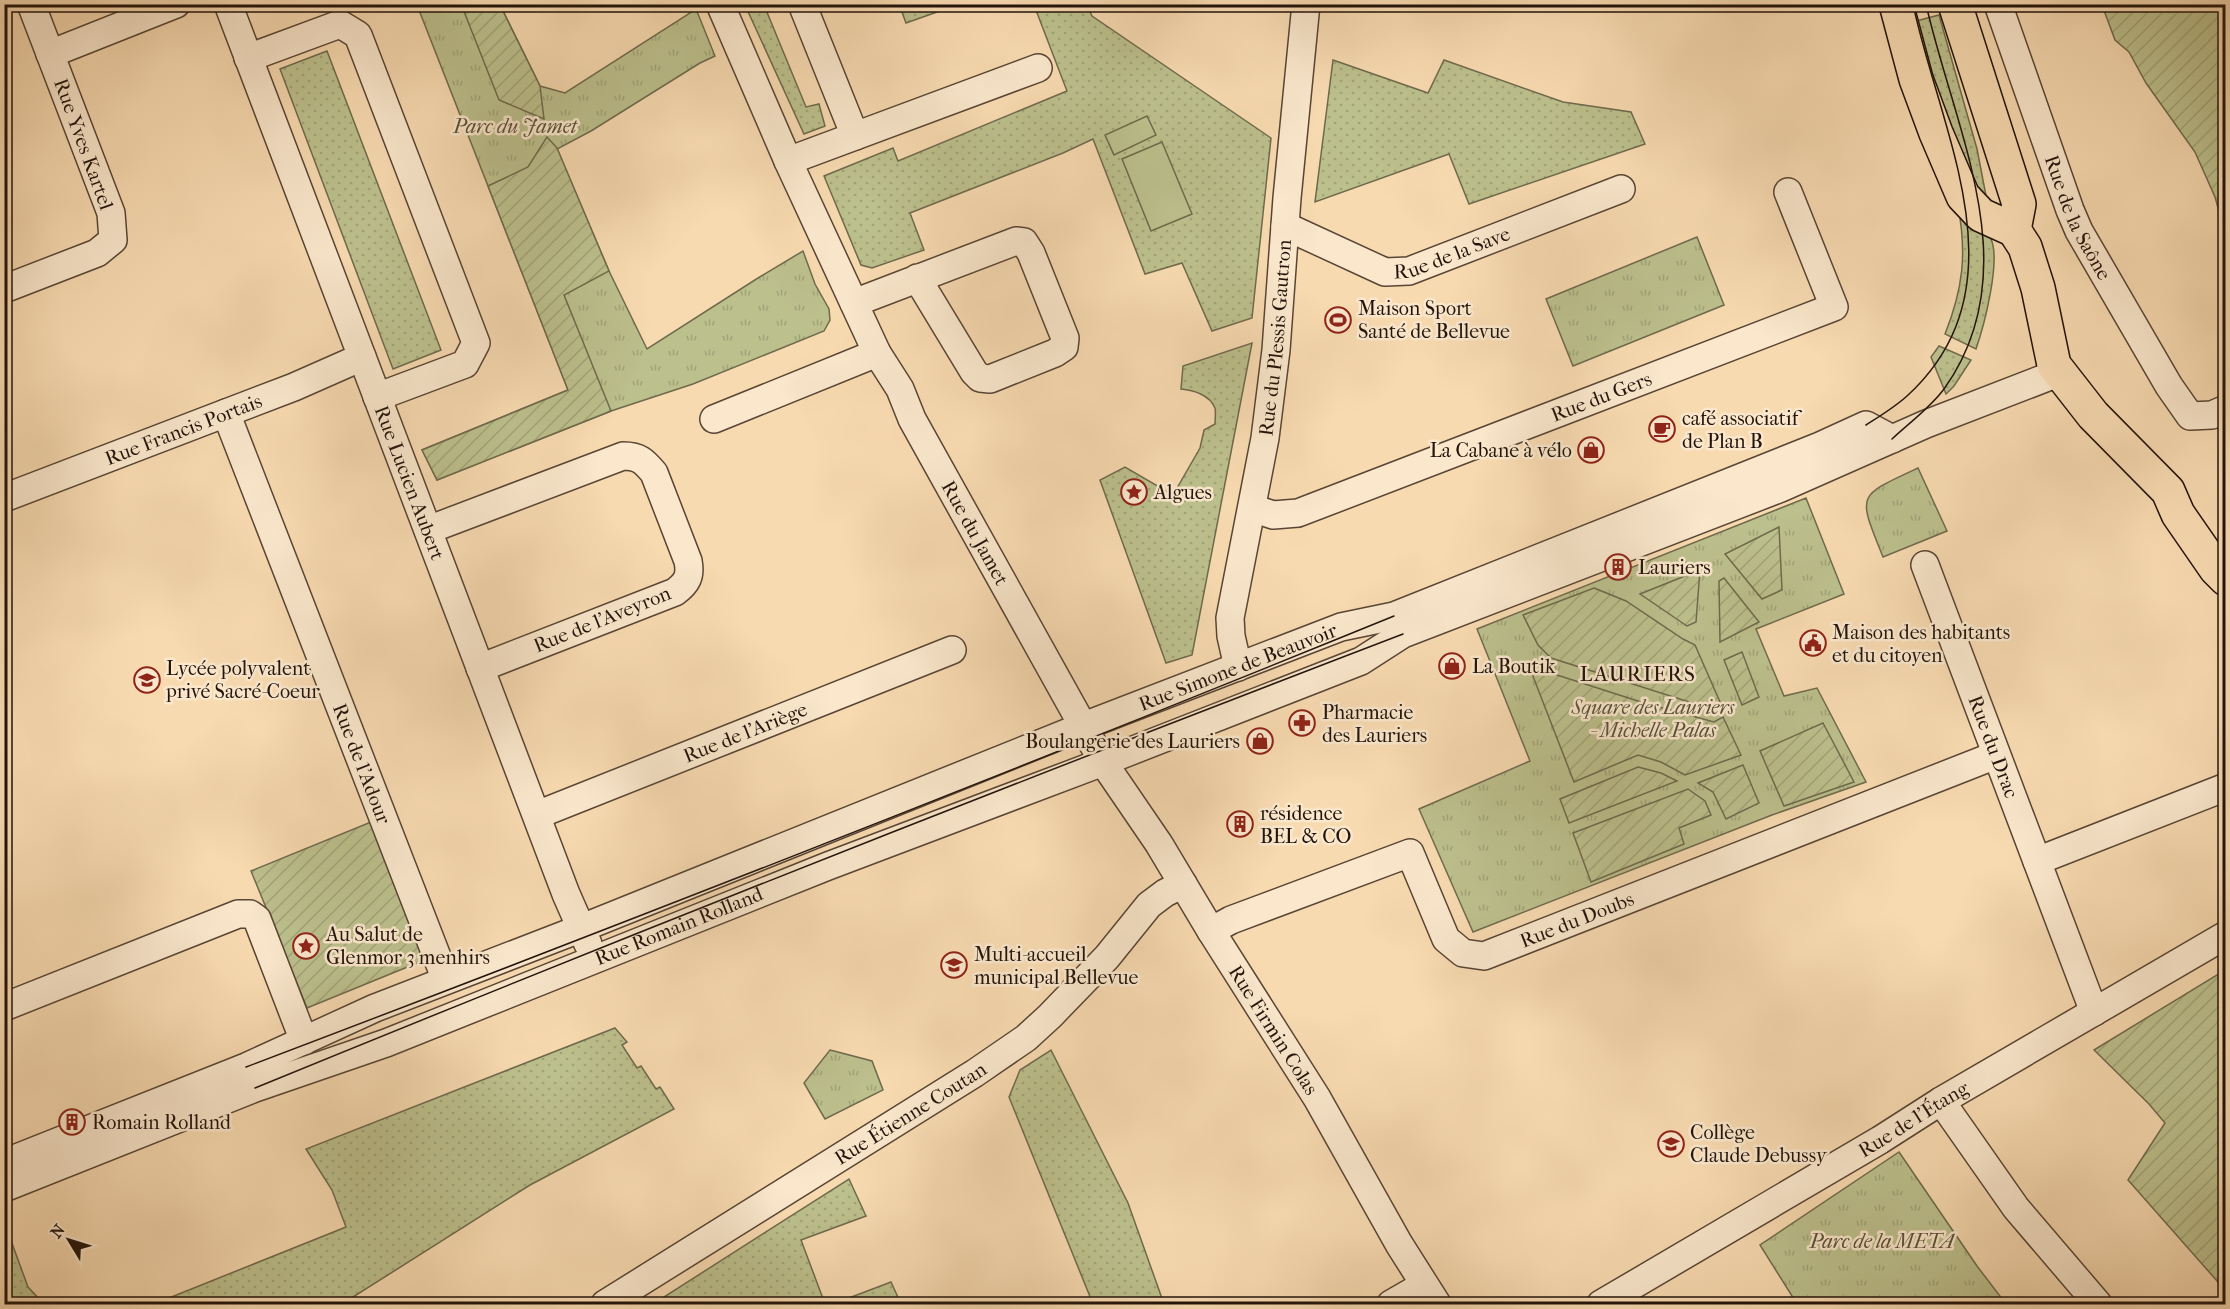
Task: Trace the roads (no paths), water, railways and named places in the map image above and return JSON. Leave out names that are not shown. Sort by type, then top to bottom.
[{"type":"main road","points":[[1896,4],[1916,79],[1936,133],[1964,196],[1981,215],[2014,230],[2025,247],[2038,288],[2056,369],[2093,415],[2168,491],[2178,514],[2221,574]]},
{"type":"main road","points":[[1955,4],[2019,204],[2014,230]]},
{"type":"street","name":"Rue Yves Kartel","points":[[4,289],[97,253],[113,240],[111,213],[31,4]]},
{"type":"street","points":[[50,54],[176,4]]},
{"type":"street","name":"Rue Lucien Aubert","points":[[228,4],[566,894],[594,959]]},
{"type":"street","name":"Rue du Jamet","points":[[720,4],[788,162],[877,353],[900,389],[912,419],[1103,762]]},
{"type":"street","points":[[802,4],[855,136]]},
{"type":"street","name":"Rue du Plessis Gautron","points":[[1238,668],[1231,636],[1230,618],[1265,438],[1306,4]]},
{"type":"street","name":"Rue de la Saône","points":[[1998,4],[2074,220],[2169,386],[2190,416],[2212,415],[2226,409]]},
{"type":"street","points":[[248,57],[340,24],[358,35],[476,343],[465,364],[377,397]]},
{"type":"street","points":[[788,162],[1038,68]]},
{"type":"street","name":"Rue de la Save","points":[[1284,226],[1385,272],[1409,272],[1621,189]]},
{"type":"street","name":"Rue du Gers","points":[[1252,508],[1273,515],[1298,513],[1834,307],[1788,192]]},
{"type":"street","points":[[854,303],[917,278],[1016,241],[1024,242],[1031,253],[1065,338],[1064,347],[1055,353],[990,379],[980,378],[974,372],[917,278]]},
{"type":"street","points":[[714,419],[877,353]]},
{"type":"street","name":"Rue Francis Portais","points":[[4,498],[294,387],[362,357]]},
{"type":"street","points":[[1399,625],[1781,488],[2056,369]]},
{"type":"street","name":"Rue de l'Adour","points":[[226,413],[446,980]]},
{"type":"street","points":[[1399,625],[1866,425],[1892,439]]},
{"type":"street","name":"Rue de l'Aveyron","points":[[428,530],[623,456],[636,456],[654,473],[688,561],[690,573],[685,584],[675,592],[480,668]]},
{"type":"street","name":"Rue du Drac","points":[[1925,565],[2094,1012]]},
{"type":"street","name":"Rue Simone de Beauvoir","points":[[1084,726],[1341,627],[1399,625]]},
{"type":"street","name":"Rue Simone de Beauvoir","points":[[1103,762],[1361,661],[1399,625]]},
{"type":"street","name":"Rue de l'Ariège","points":[[537,815],[952,650]]},
{"type":"street","name":"Rue Romain Rolland","points":[[251,1078],[304,1041],[375,1008],[582,928],[1084,726]]},
{"type":"street","name":"Rue du Doubs","points":[[1211,932],[1231,920],[1410,853],[1446,939],[1462,952],[1484,956],[1996,755]]},
{"type":"street","name":"Rue Romain Rolland","points":[[251,1078],[386,1043],[828,866],[1103,762]]},
{"type":"street","name":"Rue Firmin Colas","points":[[1103,762],[1159,844],[1211,932],[1317,1098],[1430,1295]]},
{"type":"street","points":[[2037,861],[2226,787]]},
{"type":"street","name":"Rue Étienne Coutan","points":[[605,1305],[975,1073],[1026,1038],[1107,957],[1149,906],[1183,884]]},
{"type":"street","points":[[4,1006],[238,914],[250,915],[257,919],[304,1041]]},
{"type":"street","name":"Rue de l'Étang","points":[[1601,1305],[1880,1140],[1941,1101],[2226,935]]},
{"type":"street","points":[[4,1163],[251,1078]]},
{"type":"street","points":[[4,1188],[251,1078]]},
{"type":"street","points":[[1941,1101],[2016,1209],[2098,1305]]},
{"type":"street","points":[[1391,1305],[1430,1295]]},
{"type":"tram line","points":[[1866,425],[1907,396],[1943,353],[1962,306],[1969,258],[1965,207],[1955,156],[1913,4]]},
{"type":"tram line","points":[[1892,439],[1926,409],[1944,389],[1969,343],[1981,296],[1983,248],[1978,199],[1967,150],[1926,4]]},
{"type":"tram line","points":[[246,1067],[822,845],[1394,616]]},
{"type":"tram line","points":[[255,1088],[828,858],[1403,634]]},
{"type":"place","name":"Maison Sport Santé de Bellevue","points":[[1338,320]]},
{"type":"place","name":"café associatif de Plan B","points":[[1662,429]]},
{"type":"place","name":"La Cabane à vélo","points":[[1591,450]]},
{"type":"place","name":"Algues","points":[[1134,492]]},
{"type":"place","name":"Lauriers","points":[[1618,567]]},
{"type":"place","name":"Maison des habitants et du citoyen","points":[[1813,643]]},
{"type":"place","name":"La Boutik","points":[[1452,666]]},
{"type":"place","name":"Lycée polyvalent privé Sacré-Coeur","points":[[147,680]]},
{"type":"place","name":"Pharmacie des Lauriers","points":[[1302,723]]},
{"type":"place","name":"Boulangerie des Lauriers","points":[[1260,741]]},
{"type":"place","name":"résidence BEL & CO","points":[[1240,824]]},
{"type":"place","name":"Au Salut de Glenmor 3 menhirs","points":[[306,946]]},
{"type":"place","name":"Multi-accueil municipal Bellevue","points":[[954,965]]},
{"type":"place","name":"Romain Rolland","points":[[72,1122]]},
{"type":"place","name":"Collège Claude Debussy","points":[[1671,1144]]},
{"type":"district","name":"LAURIERS","points":[[1638,674]]},
{"type":"park label","name":"Parc du Jamet","points":[[515,126]]},
{"type":"park label","name":"Square des Lauriers - Michelle Palas","points":[[1653,718]]},
{"type":"park label","name":"Parc de la META","points":[[1882,1241]]}]
